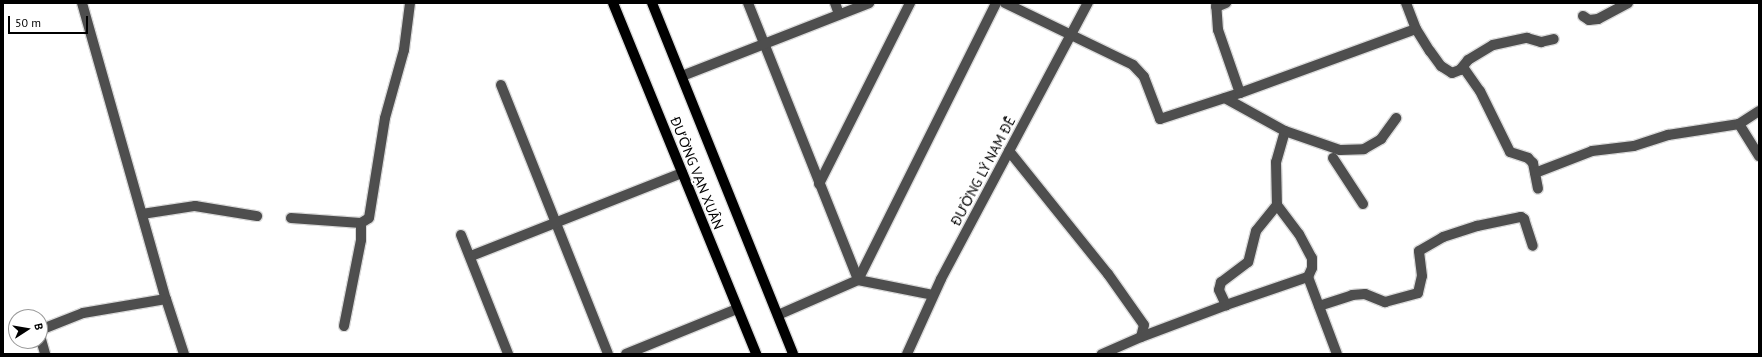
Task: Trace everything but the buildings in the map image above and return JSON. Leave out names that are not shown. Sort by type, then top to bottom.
[{"type":"main road","name":"ĐƯỜNG VẠN XUÂN","points":[[613,3],[756,354]]},
{"type":"main road","name":"ĐƯỜNG VẠN XUÂN","points":[[652,3],[793,354]]},
{"type":"street","points":[[82,3],[166,299],[184,354]]},
{"type":"street","points":[[291,218],[361,223],[366,221],[371,214],[385,118],[404,50],[410,3]]},
{"type":"street","points":[[748,3],[858,280]]},
{"type":"street","points":[[835,3],[839,14]]},
{"type":"street","points":[[682,76],[764,42],[869,3]]},
{"type":"street","points":[[819,184],[910,3]]},
{"type":"street","points":[[858,280],[996,3]]},
{"type":"street","points":[[1004,3],[1140,70],[1160,119],[1240,93],[1416,29]]},
{"type":"street","name":"ĐƯỜNG LÝ NAM ĐẾ","points":[[907,354],[933,295],[1088,3]]},
{"type":"street","points":[[1226,3],[1216,5],[1218,30],[1240,93]]},
{"type":"street","points":[[1406,3],[1416,29],[1444,69],[1456,72],[1468,60],[1500,43],[1528,38],[1541,42],[1554,39]]},
{"type":"street","points":[[1583,16],[1589,20],[1598,19],[1628,3]]},
{"type":"street","points":[[1462,67],[1480,91],[1510,152],[1531,159],[1538,189]]},
{"type":"street","points":[[502,85],[608,354]]},
{"type":"street","points":[[1225,98],[1285,131],[1330,152],[1363,204]]},
{"type":"street","points":[[1535,173],[1592,151],[1634,146],[1668,135],[1739,124],[1759,111]]},
{"type":"street","points":[[1330,152],[1364,149],[1382,139],[1396,118]]},
{"type":"street","points":[[1739,124],[1759,156]]},
{"type":"street","points":[[1285,131],[1276,162],[1277,205],[1299,234],[1312,258],[1312,268],[1308,277],[1337,354]]},
{"type":"street","points":[[1009,151],[1108,274],[1144,326],[1141,337]]},
{"type":"street","points":[[471,256],[682,173]]},
{"type":"street","points":[[1226,306],[1220,284],[1248,262],[1256,231],[1277,205]]},
{"type":"street","points":[[142,214],[195,206],[257,216]]},
{"type":"street","points":[[1319,306],[1352,295],[1365,294],[1385,302],[1418,293],[1422,276],[1419,251],[1443,237],[1477,226],[1521,217],[1524,219],[1533,246]]},
{"type":"street","points":[[344,326],[361,240],[361,223]]},
{"type":"street","points":[[461,235],[471,256],[508,354]]},
{"type":"street","points":[[1102,354],[1141,337],[1308,277]]},
{"type":"street","points":[[778,315],[858,280],[933,295]]},
{"type":"street","points":[[48,327],[83,313],[166,299]]},
{"type":"street","points":[[626,354],[737,309]]}]
